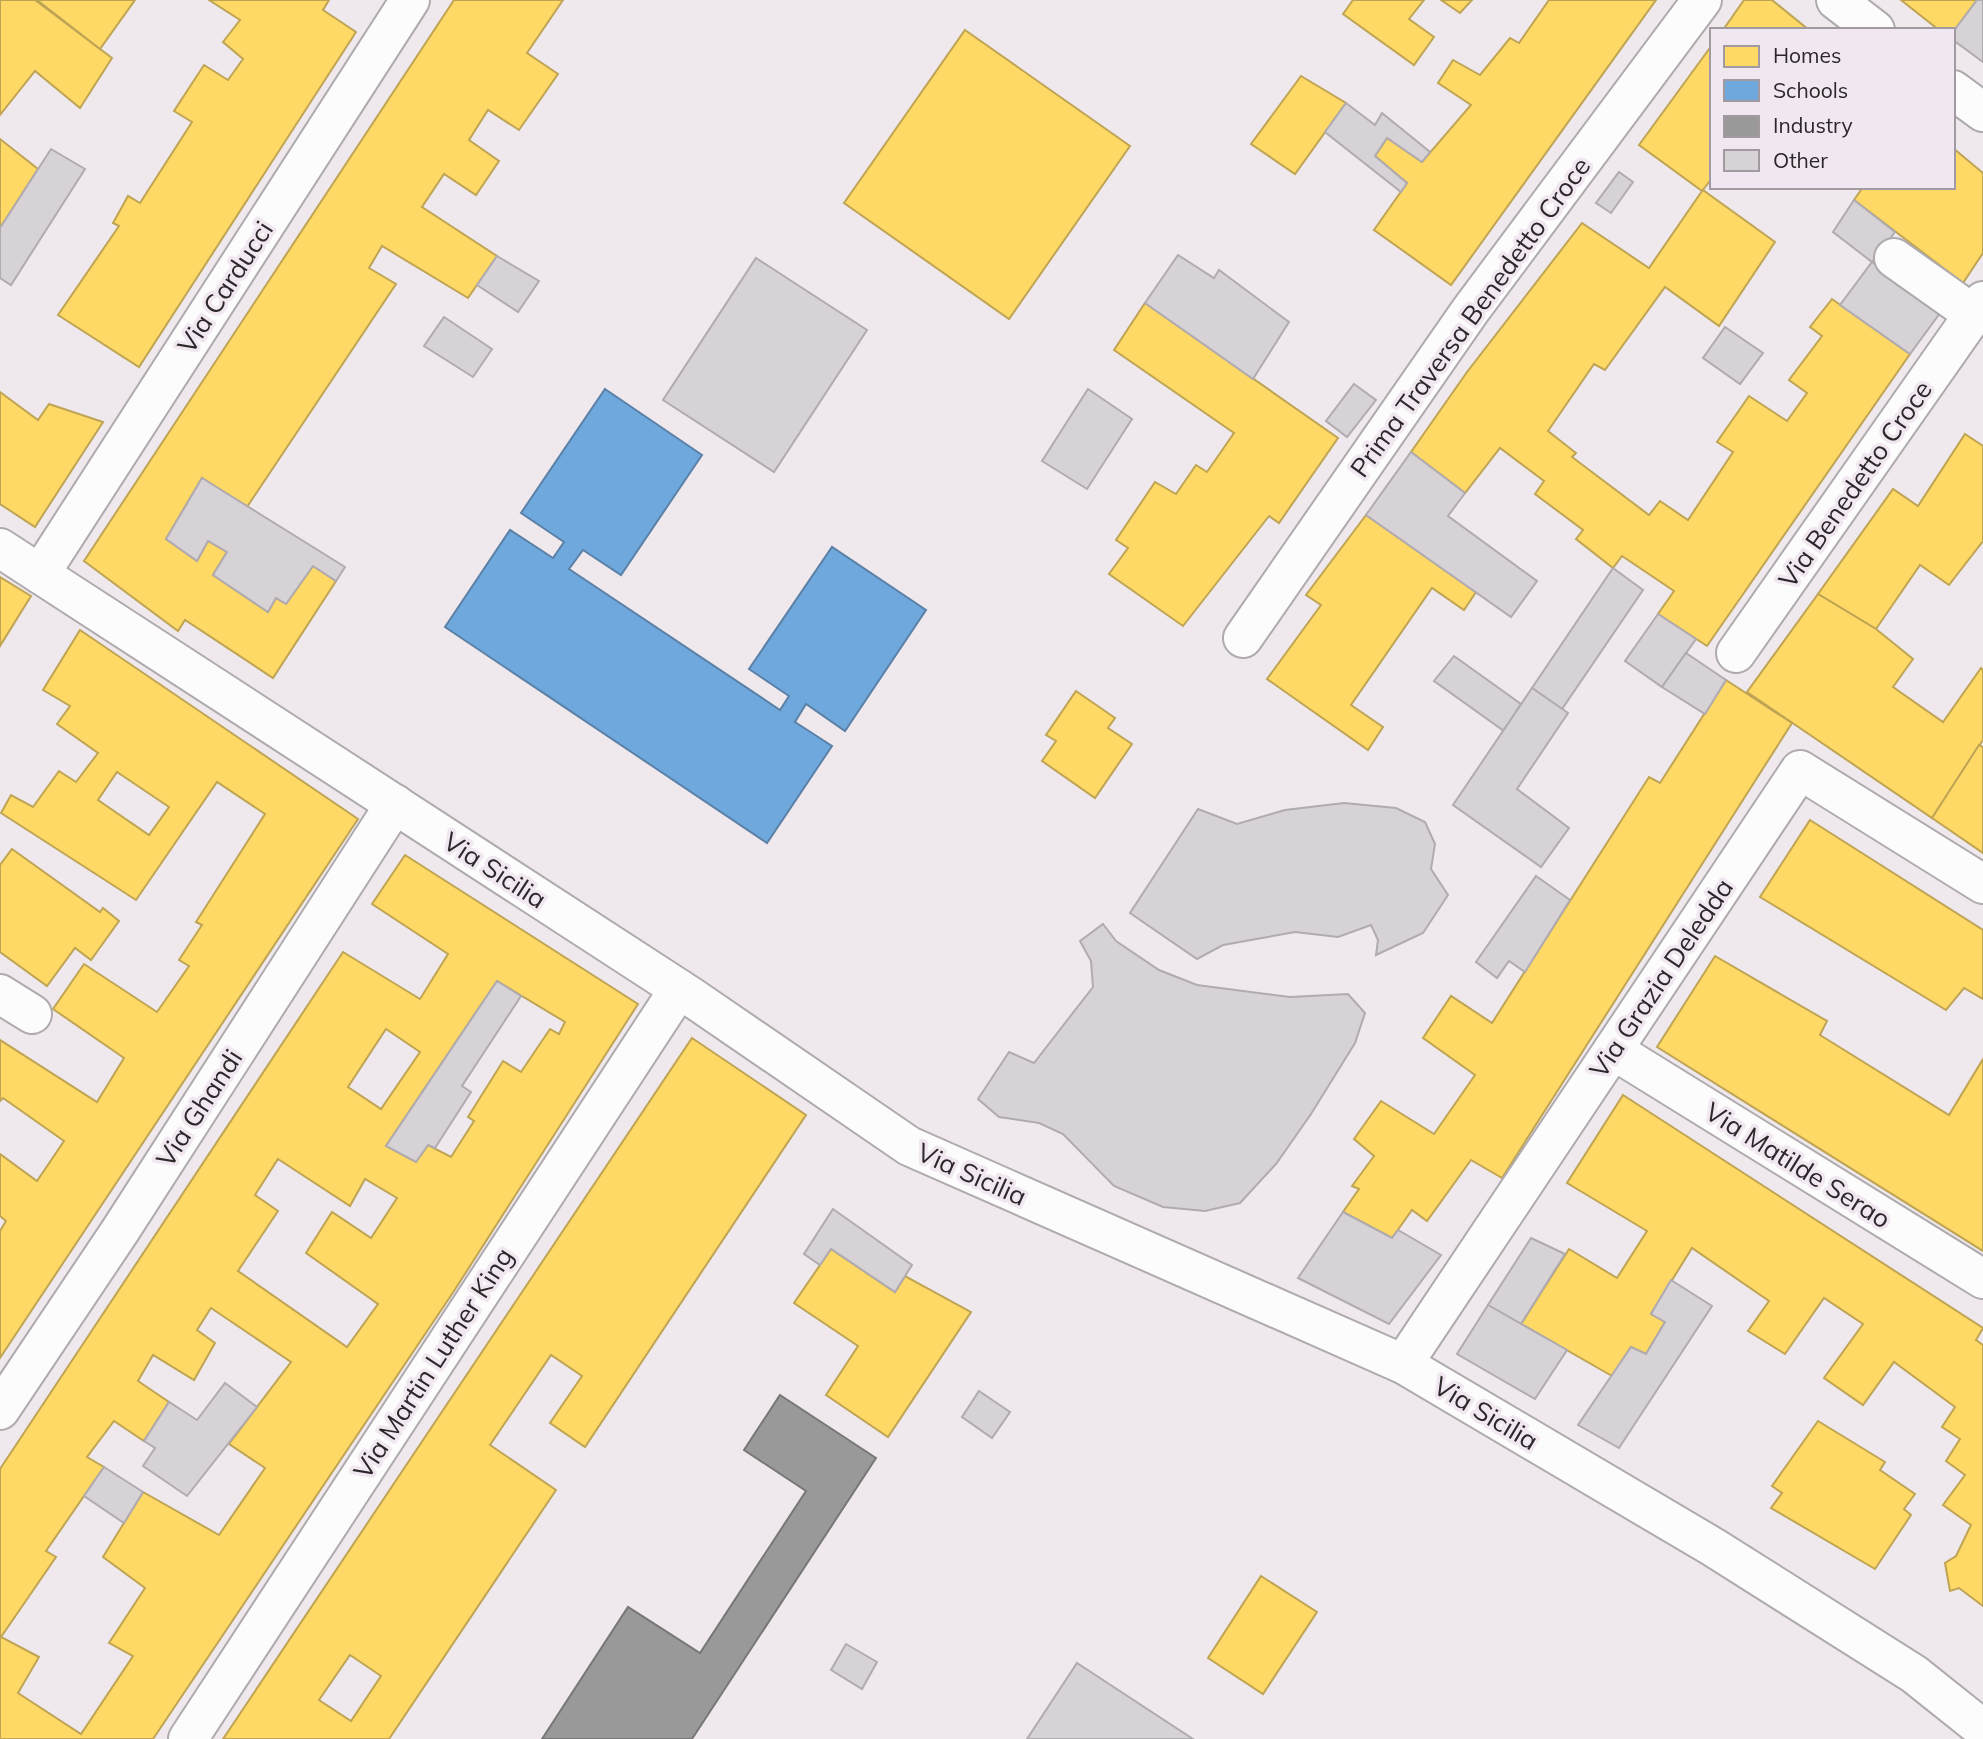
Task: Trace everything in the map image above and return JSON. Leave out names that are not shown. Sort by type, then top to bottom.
[{"type":"street","name":"Via Carducci","points":[[40,575],[410,0]]},
{"type":"street","name":"Prima Traversa Benedetto Croce","points":[[1243,638],[1470,311],[1702,0]]},
{"type":"street","points":[[1836,0],[1872,28]]},
{"type":"street","points":[[1955,91],[1983,112]]},
{"type":"street","name":"Via Benedetto Croce","points":[[1736,653],[1978,308],[1894,258]]},
{"type":"street","name":"Via Sicilia","points":[[0,548],[679,989],[909,1146],[1403,1364],[1724,1554],[1914,1674],[1983,1729]]},
{"type":"street","name":"Via Grazia Deledda","points":[[1403,1364],[1800,770],[1983,884]]},
{"type":"street","name":"Via Ghandi","points":[[0,1410],[120,1231],[395,804]]},
{"type":"street","name":"Via Martin Luther King","points":[[188,1739],[679,989]]},
{"type":"street","points":[[0,994],[32,1014]]},
{"type":"street","name":"Via Matilde Serao","points":[[1613,1049],[1983,1279]]},
{"type":"building: Homes","points":[[0,0],[35,0],[112,58],[80,108],[35,71],[0,115]]},
{"type":"building: Homes","points":[[37,0],[135,0],[100,49]]},
{"type":"building: Homes","points":[[209,0],[329,0],[323,10],[356,32],[139,367],[58,315],[119,226],[113,223],[128,196],[140,203],[192,122],[174,111],[204,65],[228,80],[243,59],[223,42],[240,20]]},
{"type":"building: Homes","points":[[454,0],[563,0],[527,53],[558,74],[519,130],[488,110],[469,140],[499,161],[476,195],[444,174],[422,207],[497,256],[468,298],[382,246],[369,268],[396,284],[247,507],[202,478],[166,539],[197,561],[208,541],[227,552],[213,575],[268,612],[276,598],[286,604],[313,566],[336,581],[273,678],[185,620],[178,631],[84,561]]},
{"type":"building: Homes","points":[[1353,0],[1424,0],[1409,19],[1434,37],[1414,65],[1343,14]]},
{"type":"building: Homes","points":[[1441,0],[1472,0],[1460,13]]},
{"type":"building: Homes","points":[[1549,0],[1656,0],[1451,285],[1374,230],[1407,183],[1375,156],[1387,138],[1422,162],[1471,105],[1438,83],[1453,60],[1480,75],[1510,38],[1519,43]]},
{"type":"building: Homes","points":[[1744,0],[1772,0],[1807,28],[1724,28]]},
{"type":"building: Homes","points":[[1901,0],[1977,0],[1955,29],[1936,28]]},
{"type":"building: Homes","points":[[965,30],[1130,146],[1009,319],[844,203]]},
{"type":"building: Homes","points":[[1710,48],[1710,181],[1703,190],[1775,242],[1719,326],[1665,287],[1605,370],[1594,364],[1548,431],[1576,453],[1572,457],[1649,515],[1660,501],[1688,520],[1733,452],[1717,442],[1749,396],[1787,421],[1807,393],[1789,380],[1822,336],[1810,327],[1832,299],[1910,354],[1707,646],[1658,614],[1674,591],[1622,556],[1613,568],[1576,539],[1583,530],[1535,494],[1544,481],[1500,448],[1465,493],[1411,452],[1467,372],[1582,223],[1649,268],[1702,191],[1639,145]]},
{"type":"building: Homes","points":[[1301,76],[1346,103],[1295,174],[1251,144]]},
{"type":"building: Homes","points":[[0,139],[38,169],[0,228]]},
{"type":"building: Homes","points":[[1955,150],[1983,173],[1983,253],[1963,283],[1854,200],[1862,189],[1955,189]]},
{"type":"building: Homes","points":[[1145,303],[1338,438],[1279,523],[1269,516],[1183,626],[1109,574],[1128,548],[1116,540],[1155,482],[1176,494],[1196,465],[1207,472],[1234,433],[1114,350]]},
{"type":"building: Homes","points":[[0,392],[38,420],[49,404],[103,422],[35,527],[0,504]]},
{"type":"building: Homes","points":[[1965,434],[1983,446],[1983,541],[1949,585],[1920,565],[1876,629],[1818,594],[1893,489],[1918,506]]},
{"type":"building: Homes","points":[[1366,515],[1476,592],[1464,610],[1432,588],[1351,705],[1383,727],[1368,750],[1267,679],[1321,605],[1306,595]]},
{"type":"building: Homes","points":[[0,577],[31,596],[0,646]]},
{"type":"building: Homes","points":[[1818,594],[1876,629],[1913,659],[1893,687],[1943,722],[1981,668],[1983,670],[1983,740],[1932,818],[1747,692]]},
{"type":"building: Homes","points":[[80,630],[358,819],[0,1358],[0,1231],[6,1221],[0,1216],[0,1154],[37,1181],[64,1141],[3,1098],[0,1101],[0,1040],[97,1102],[124,1058],[53,1009],[84,964],[157,1012],[189,966],[179,960],[202,925],[196,922],[265,814],[217,782],[136,900],[1,813],[11,795],[33,807],[59,771],[76,782],[98,753],[57,724],[70,706],[43,690]],"holes":[[[117,772],[169,807],[149,835],[98,800]]]},
{"type":"building: Homes","points":[[1726,680],[1792,723],[1502,1178],[1471,1160],[1427,1221],[1412,1210],[1392,1238],[1343,1212],[1359,1189],[1352,1186],[1374,1156],[1354,1139],[1381,1101],[1434,1134],[1475,1075],[1423,1038],[1451,996],[1492,1023],[1649,777],[1660,783]]},
{"type":"building: Homes","points":[[1076,691],[1115,718],[1108,728],[1132,744],[1095,798],[1042,761],[1056,741],[1046,735]]},
{"type":"building: Homes","points":[[1979,745],[1983,747],[1983,853],[1932,818]]},
{"type":"building: Homes","points":[[1810,820],[1983,930],[1983,999],[1964,988],[1946,1010],[1760,897]]},
{"type":"building: Homes","points":[[12,849],[100,912],[103,908],[119,921],[91,960],[75,948],[47,986],[0,952],[0,865]]},
{"type":"building: Homes","points":[[405,855],[638,1004],[454,1291],[153,1739],[0,1739],[0,1469],[343,952],[420,999],[448,954],[372,904]],"holes":[[[497,981],[565,1022],[559,1034],[550,1029],[521,1072],[503,1061],[468,1117],[474,1121],[451,1157],[428,1145],[416,1162],[386,1146]],[[386,1029],[420,1052],[381,1109],[348,1087]],[[278,1159],[350,1206],[365,1179],[397,1198],[371,1238],[332,1212],[306,1253],[378,1304],[347,1347],[238,1271],[278,1211],[255,1195]],[[211,1308],[291,1362],[229,1444],[265,1468],[219,1535],[143,1492],[103,1557],[145,1588],[109,1643],[133,1656],[81,1734],[18,1693],[39,1657],[1,1637],[56,1557],[46,1551],[104,1467],[87,1457],[114,1421],[144,1441],[169,1402],[138,1381],[153,1355],[194,1380],[215,1343],[197,1330]]]},
{"type":"building: Homes","points":[[1715,956],[1827,1021],[1820,1035],[1949,1115],[1983,1059],[1983,1251],[1657,1047]]},
{"type":"building: Homes","points":[[692,1038],[806,1115],[585,1447],[550,1423],[582,1376],[551,1355],[490,1445],[556,1490],[389,1739],[223,1739]],"holes":[[[350,1655],[381,1676],[351,1721],[319,1700]]]},
{"type":"building: Homes","points":[[1623,1095],[1983,1328],[1976,1340],[1983,1345],[1983,1606],[1959,1588],[1950,1591],[1945,1563],[1956,1556],[1971,1525],[1943,1505],[1965,1475],[1946,1461],[1960,1439],[1942,1427],[1955,1407],[1894,1362],[1863,1405],[1824,1378],[1863,1324],[1824,1298],[1785,1354],[1748,1331],[1769,1301],[1692,1248],[1651,1314],[1665,1322],[1646,1354],[1631,1347],[1612,1376],[1521,1324],[1569,1249],[1617,1278],[1647,1231],[1567,1183]]},
{"type":"building: Homes","points":[[831,1249],[895,1292],[905,1276],[971,1312],[888,1437],[826,1395],[858,1346],[794,1303]]},
{"type":"building: Homes","points":[[1818,1421],[1885,1462],[1880,1470],[1915,1494],[1904,1509],[1911,1515],[1875,1569],[1771,1508],[1782,1493],[1772,1486]]},
{"type":"building: Homes","points":[[1261,1576],[1317,1612],[1263,1694],[1208,1658]]},
{"type":"building: Schools","points":[[605,389],[702,455],[621,575],[583,550],[569,569],[780,710],[789,696],[749,669],[832,547],[926,610],[845,731],[806,704],[795,722],[832,746],[767,843],[445,627],[510,530],[553,558],[564,542],[521,513]]},
{"type":"building: Industry","points":[[780,1395],[876,1458],[692,1739],[542,1739],[628,1607],[700,1653],[806,1491],[744,1450]]},
{"type":"building: Other","points":[[1977,0],[1983,0],[1983,62],[1955,41],[1955,29]]},
{"type":"building: Other","points":[[1346,103],[1375,125],[1382,113],[1430,152],[1422,162],[1387,138],[1375,156],[1407,183],[1401,192],[1325,132]]},
{"type":"building: Other","points":[[51,149],[85,169],[11,285],[0,278],[0,228]]},
{"type":"building: Other","points":[[1619,172],[1633,182],[1611,213],[1596,203]]},
{"type":"building: Other","points":[[1854,200],[1895,232],[1872,262],[1833,232]]},
{"type":"building: Other","points":[[1178,255],[1214,278],[1219,270],[1289,322],[1253,379],[1145,303]]},
{"type":"building: Other","points":[[497,256],[539,281],[518,312],[477,285]]},
{"type":"building: Other","points":[[756,258],[867,330],[774,472],[663,400]]},
{"type":"building: Other","points":[[1872,262],[1940,313],[1910,354],[1840,305]]},
{"type":"building: Other","points":[[444,317],[492,349],[473,377],[424,346]]},
{"type":"building: Other","points":[[1725,327],[1763,353],[1740,384],[1703,358]]},
{"type":"building: Other","points":[[1354,384],[1376,400],[1347,437],[1326,421]]},
{"type":"building: Other","points":[[1088,389],[1132,419],[1087,489],[1042,461]]},
{"type":"building: Other","points":[[1411,452],[1465,493],[1448,516],[1537,581],[1511,617],[1366,515]]},
{"type":"building: Other","points":[[202,478],[345,567],[336,581],[313,566],[286,604],[276,598],[268,612],[213,575],[227,552],[208,541],[197,561],[166,539]]},
{"type":"building: Other","points":[[1613,568],[1643,590],[1562,709],[1532,688]]},
{"type":"building: Other","points":[[1658,614],[1696,639],[1662,687],[1625,661]]},
{"type":"building: Other","points":[[1686,653],[1726,680],[1705,714],[1662,687]]},
{"type":"building: Other","points":[[1454,656],[1521,704],[1504,731],[1434,681]]},
{"type":"building: Other","points":[[1532,688],[1568,713],[1517,789],[1569,828],[1541,867],[1453,805]]},
{"type":"building: Other","points":[[1344,803],[1396,808],[1425,822],[1435,844],[1431,869],[1448,895],[1423,933],[1376,955],[1378,940],[1371,925],[1338,937],[1295,932],[1223,945],[1197,959],[1130,913],[1198,809],[1237,824],[1285,810]]},
{"type":"building: Other","points":[[1536,876],[1570,900],[1525,972],[1509,961],[1497,978],[1476,962]]},
{"type":"building: Other","points":[[1103,924],[1116,941],[1159,970],[1197,985],[1290,997],[1348,994],[1365,1013],[1355,1043],[1311,1114],[1276,1164],[1240,1203],[1205,1211],[1163,1207],[1114,1186],[1063,1134],[1039,1123],[999,1117],[978,1099],[1009,1052],[1034,1063],[1093,987],[1091,961],[1080,941]]},
{"type":"building: Other","points":[[497,981],[521,996],[462,1086],[471,1092],[435,1148],[428,1145],[416,1162],[386,1146]]},
{"type":"building: Other","points":[[833,1209],[912,1265],[895,1292],[831,1249],[820,1265],[804,1254]]},
{"type":"building: Other","points":[[1343,1212],[1392,1238],[1398,1230],[1441,1255],[1389,1324],[1298,1278]]},
{"type":"building: Other","points":[[1531,1238],[1565,1254],[1521,1324],[1488,1305]]},
{"type":"building: Other","points":[[1671,1280],[1712,1306],[1619,1448],[1578,1425],[1631,1347],[1646,1354],[1665,1322],[1651,1314]]},
{"type":"building: Other","points":[[1488,1305],[1567,1350],[1535,1399],[1457,1354]]},
{"type":"building: Other","points":[[225,1383],[257,1407],[187,1496],[143,1466],[155,1448],[144,1441],[169,1402],[197,1420]]},
{"type":"building: Other","points":[[979,1391],[1010,1412],[992,1438],[962,1417]]},
{"type":"building: Other","points":[[104,1467],[143,1492],[124,1523],[84,1496]]},
{"type":"building: Other","points":[[846,1644],[877,1662],[862,1689],[831,1670]]},
{"type":"building: Other","points":[[1077,1663],[1193,1739],[1027,1739]]}]
